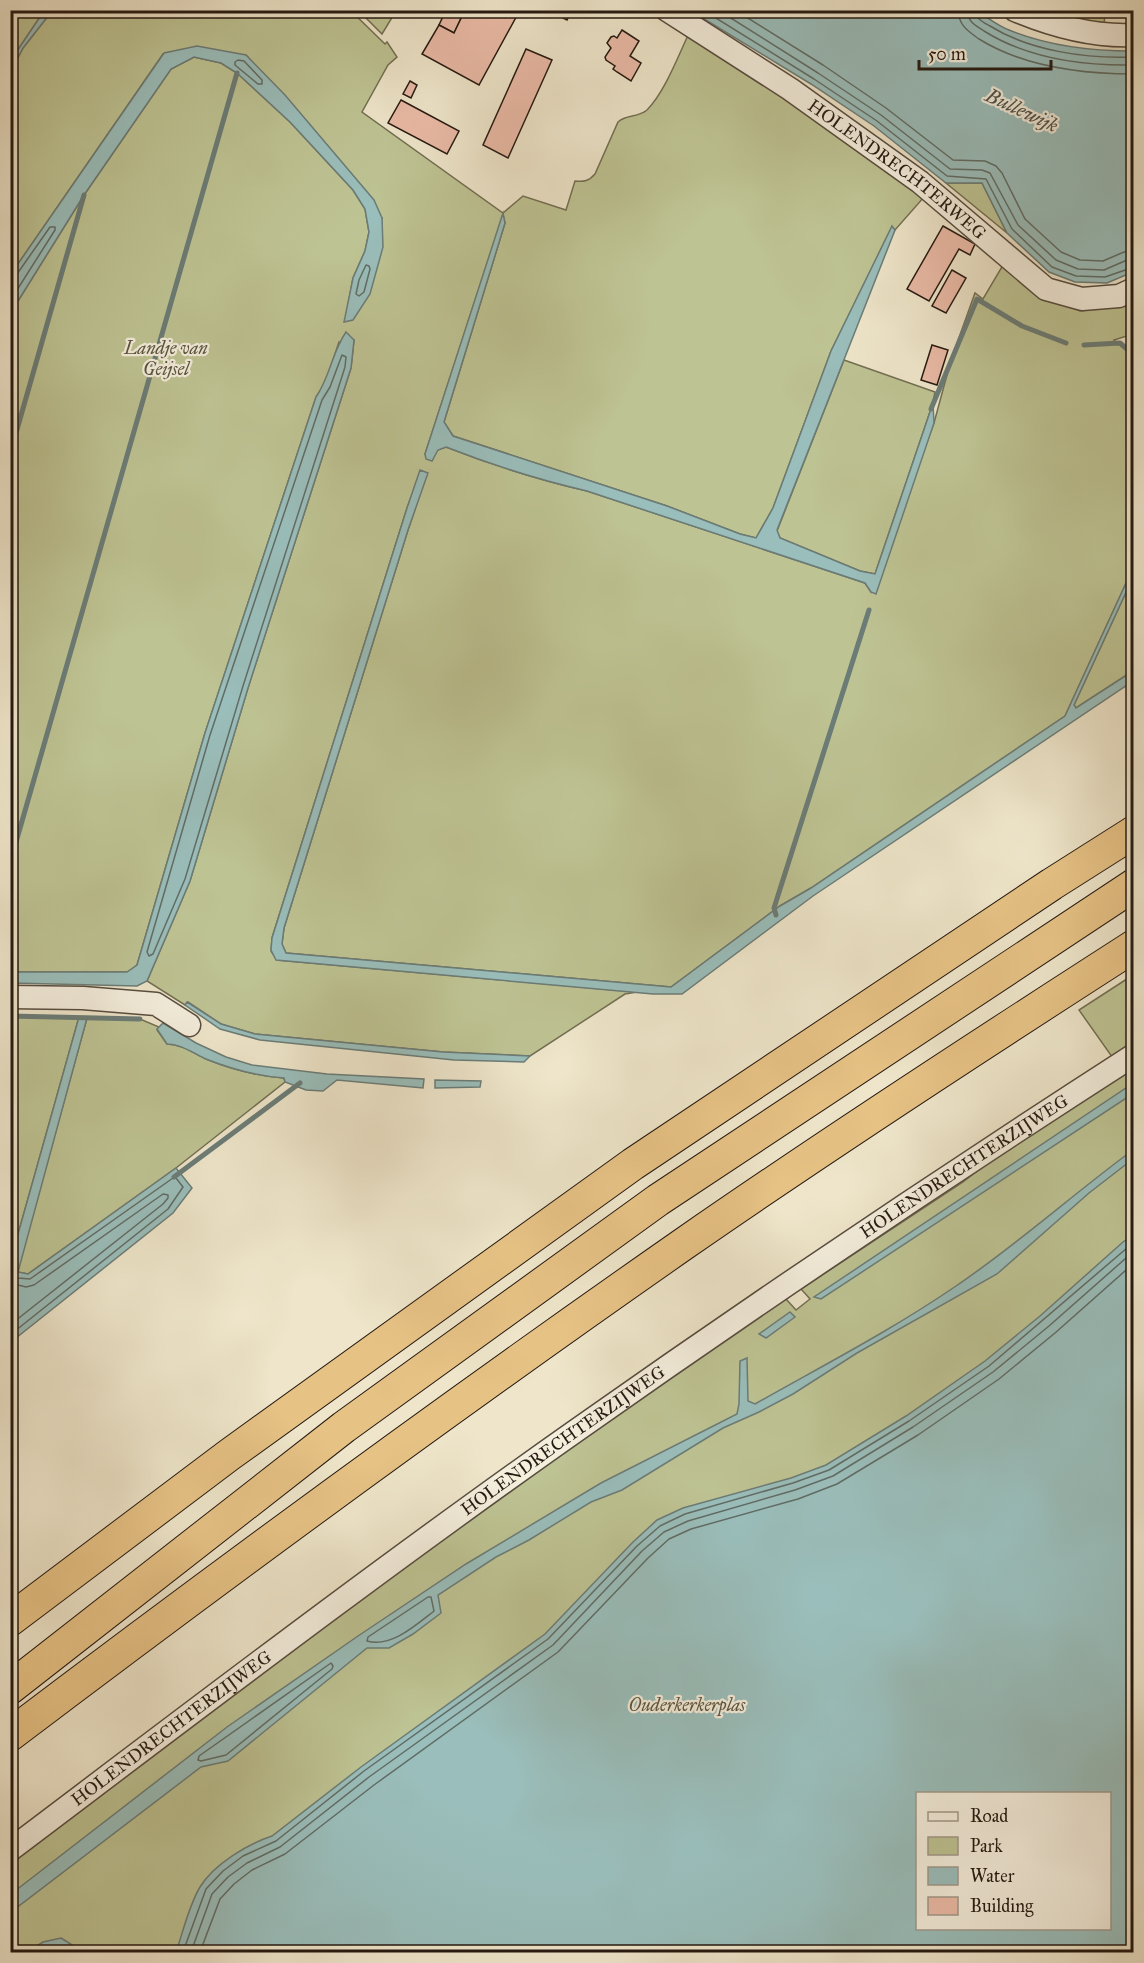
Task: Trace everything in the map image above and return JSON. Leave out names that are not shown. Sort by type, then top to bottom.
[{"type":"highway","points":[[10,1620],[239,1448],[633,1164],[1022,903],[1134,832]]},
{"type":"highway","points":[[10,1688],[344,1427],[658,1200],[1134,885]]},
{"type":"highway","points":[[10,1735],[478,1389],[687,1242],[928,1079],[1134,946]]},
{"type":"street","name":"HOLENDRECHTERWEG","points":[[667,10],[790,88],[920,182],[1046,289],[1082,299],[1119,296],[1134,289]]},
{"type":"street","points":[[1015,10],[1047,24],[1080,31],[1119,36],[1134,35]]},
{"type":"street","points":[[10,997],[83,998],[156,1004],[189,1025]]},
{"type":"street","name":"HOLENDRECHTERZIJWEG","points":[[10,1850],[266,1656],[575,1432],[987,1149],[1134,1055]]},
{"type":"green space","points":[[11,11],[44,11],[11,60]]},
{"type":"green space","name":"Landje van Geijsel","points":[[52,11],[351,11],[385,44],[387,42],[397,57],[388,65],[362,112],[503,213],[523,196],[566,210],[575,181],[586,180],[595,174],[618,122],[640,114],[654,102],[690,31],[925,196],[895,230],[892,227],[831,351],[773,508],[756,538],[667,506],[453,436],[444,422],[505,223],[503,215],[425,454],[446,447],[498,466],[587,491],[865,583],[871,592],[934,423],[951,360],[975,293],[983,299],[1003,265],[1047,296],[1080,311],[1112,307],[1133,296],[1133,334],[1114,340],[1133,356],[1133,568],[1065,716],[811,888],[780,906],[671,987],[286,953],[282,944],[284,928],[427,473],[421,471],[407,508],[272,938],[271,951],[277,960],[637,992],[625,994],[530,1056],[443,1052],[255,1034],[221,1024],[188,1002],[185,1005],[147,981],[190,881],[248,688],[351,368],[354,340],[339,342],[325,384],[316,397],[205,733],[137,965],[128,972],[11,972],[11,309],[84,195],[171,69],[194,57],[221,63],[237,73],[290,122],[353,190],[365,209],[369,232],[365,251],[353,278],[345,322],[382,218],[246,55],[163,54],[11,274],[11,71],[23,48]]},
{"type":"green space","points":[[359,11],[396,11],[382,34]]},
{"type":"green space","points":[[1035,11],[1105,11],[1104,27]]},
{"type":"green space","points":[[946,183],[982,183],[1007,233]]},
{"type":"green space","points":[[844,360],[935,392],[875,574],[860,571],[780,538],[777,531]]},
{"type":"green space","points":[[1133,577],[1133,671],[1076,708],[1074,705]]},
{"type":"green space","points":[[1133,975],[1133,1049],[1115,1061],[1079,1010]]},
{"type":"green space","points":[[10,1016],[79,1017],[11,1259]]},
{"type":"green space","points":[[87,1018],[140,1019],[159,1027],[157,1030],[167,1044],[182,1047],[206,1059],[235,1069],[284,1078],[285,1082],[176,1168],[28,1274],[17,1272]]},
{"type":"green space","name":"Ouderkerkerplas","points":[[1133,1050],[1133,1952],[11,1952],[11,1859],[294,1647],[622,1410],[786,1299],[796,1310],[810,1299],[801,1289],[963,1182]]},
{"type":"water","points":[[44,11],[52,11],[23,48],[11,71],[11,60]]},
{"type":"water","name":"Bullewijk","points":[[691,11],[977,11],[1005,28],[1039,40],[1086,49],[1133,51],[1133,272],[1107,283],[1075,282],[1049,272],[1007,233],[982,183],[946,183],[874,126],[811,84]]},
{"type":"water","points":[[197,46],[246,55],[285,95],[374,200],[382,218],[383,247],[370,294],[353,320],[344,322],[353,278],[365,251],[369,232],[365,209],[353,190],[290,122],[237,73],[221,63],[194,57],[171,69],[84,195],[11,309],[11,274],[164,53]]},
{"type":"water","points":[[503,213],[505,223],[444,422],[453,436],[667,506],[756,538],[773,508],[831,351],[892,226],[895,230],[777,530],[780,538],[860,571],[875,574],[933,403],[934,423],[876,594],[871,592],[865,583],[587,491],[498,466],[446,447],[438,450],[432,461],[426,459],[425,454]]},
{"type":"water","points":[[346,332],[354,340],[351,368],[248,688],[190,881],[147,981],[137,986],[11,983],[11,972],[127,972],[137,965],[205,733],[316,397]]},
{"type":"water","points":[[420,470],[428,473],[408,530],[284,928],[282,944],[286,953],[671,987],[780,906],[811,888],[1065,716],[1133,568],[1133,577],[1074,705],[1076,708],[1133,671],[1133,681],[813,896],[682,994],[653,994],[276,960],[271,950],[272,938]]},
{"type":"water","points":[[187,1002],[221,1024],[255,1034],[443,1052],[530,1056],[524,1062],[454,1060],[260,1040],[220,1029],[185,1005]]},
{"type":"water","points":[[79,1017],[87,1018],[18,1272],[28,1274],[176,1168],[192,1188],[173,1213],[11,1342],[11,1259]]},
{"type":"water","points":[[163,1023],[196,1043],[226,1057],[252,1065],[327,1074],[424,1079],[423,1088],[337,1080],[323,1091],[306,1090],[285,1082],[284,1078],[235,1069],[206,1059],[182,1047],[167,1044],[157,1029]]},
{"type":"water","points":[[435,1080],[481,1081],[480,1087],[435,1088]]},
{"type":"water","points":[[1133,1087],[1131,1095],[821,1299],[814,1297],[1126,1088]]},
{"type":"water","points":[[1133,1150],[1133,1159],[1089,1193],[997,1274],[857,1353],[793,1394],[723,1428],[622,1490],[591,1502],[529,1540],[496,1557],[438,1595],[441,1613],[413,1634],[389,1648],[367,1648],[228,1761],[201,1767],[11,1912],[11,1894],[227,1727],[358,1636],[466,1564],[601,1483],[737,1414],[740,1361],[747,1358],[748,1401],[755,1404],[882,1333],[956,1286]]},
{"type":"water","name":"Ouderkerkerplas","points":[[1133,1235],[1133,1952],[176,1952],[196,1894],[214,1870],[242,1850],[272,1836],[361,1767],[545,1634],[657,1520],[683,1508],[791,1478],[826,1465],[906,1416],[985,1361]]},
{"type":"water","points":[[790,1312],[795,1317],[766,1338],[759,1334]]},
{"type":"water","points":[[61,1938],[77,1948],[79,1952],[27,1952],[43,1942]]},
{"type":"building","points":[[446,10],[465,10],[454,33],[439,25]]},
{"type":"building","points":[[465,10],[520,10],[479,85],[422,54],[439,25],[454,33]]},
{"type":"building","points":[[560,10],[572,10],[567,20],[557,15]]},
{"type":"building","points":[[622,30],[639,41],[630,56],[641,63],[631,81],[613,69],[615,66],[605,57],[611,48],[607,43],[611,37],[617,38]]},
{"type":"building","points":[[526,49],[552,60],[508,158],[483,145]]},
{"type":"building","points":[[410,81],[417,85],[411,98],[403,94]]},
{"type":"building","points":[[401,100],[459,131],[447,154],[388,123]]},
{"type":"building","points":[[943,226],[975,244],[970,255],[959,249],[929,301],[907,289]]},
{"type":"building","points":[[952,270],[966,278],[946,313],[932,306]]},
{"type":"building","points":[[932,345],[948,350],[937,385],[921,380]]},
{"type":"waterway","points":[[10,863],[237,73]]},
{"type":"waterway","points":[[10,454],[84,195]]},
{"type":"waterway","points":[[931,409],[977,299],[1022,326],[1066,343]]},
{"type":"waterway","points":[[1084,345],[1120,343],[1134,355]]},
{"type":"waterway","points":[[776,915],[774,908],[869,610]]},
{"type":"waterway","points":[[10,1016],[140,1019]]},
{"type":"waterway","points":[[174,1177],[300,1083]]}]
